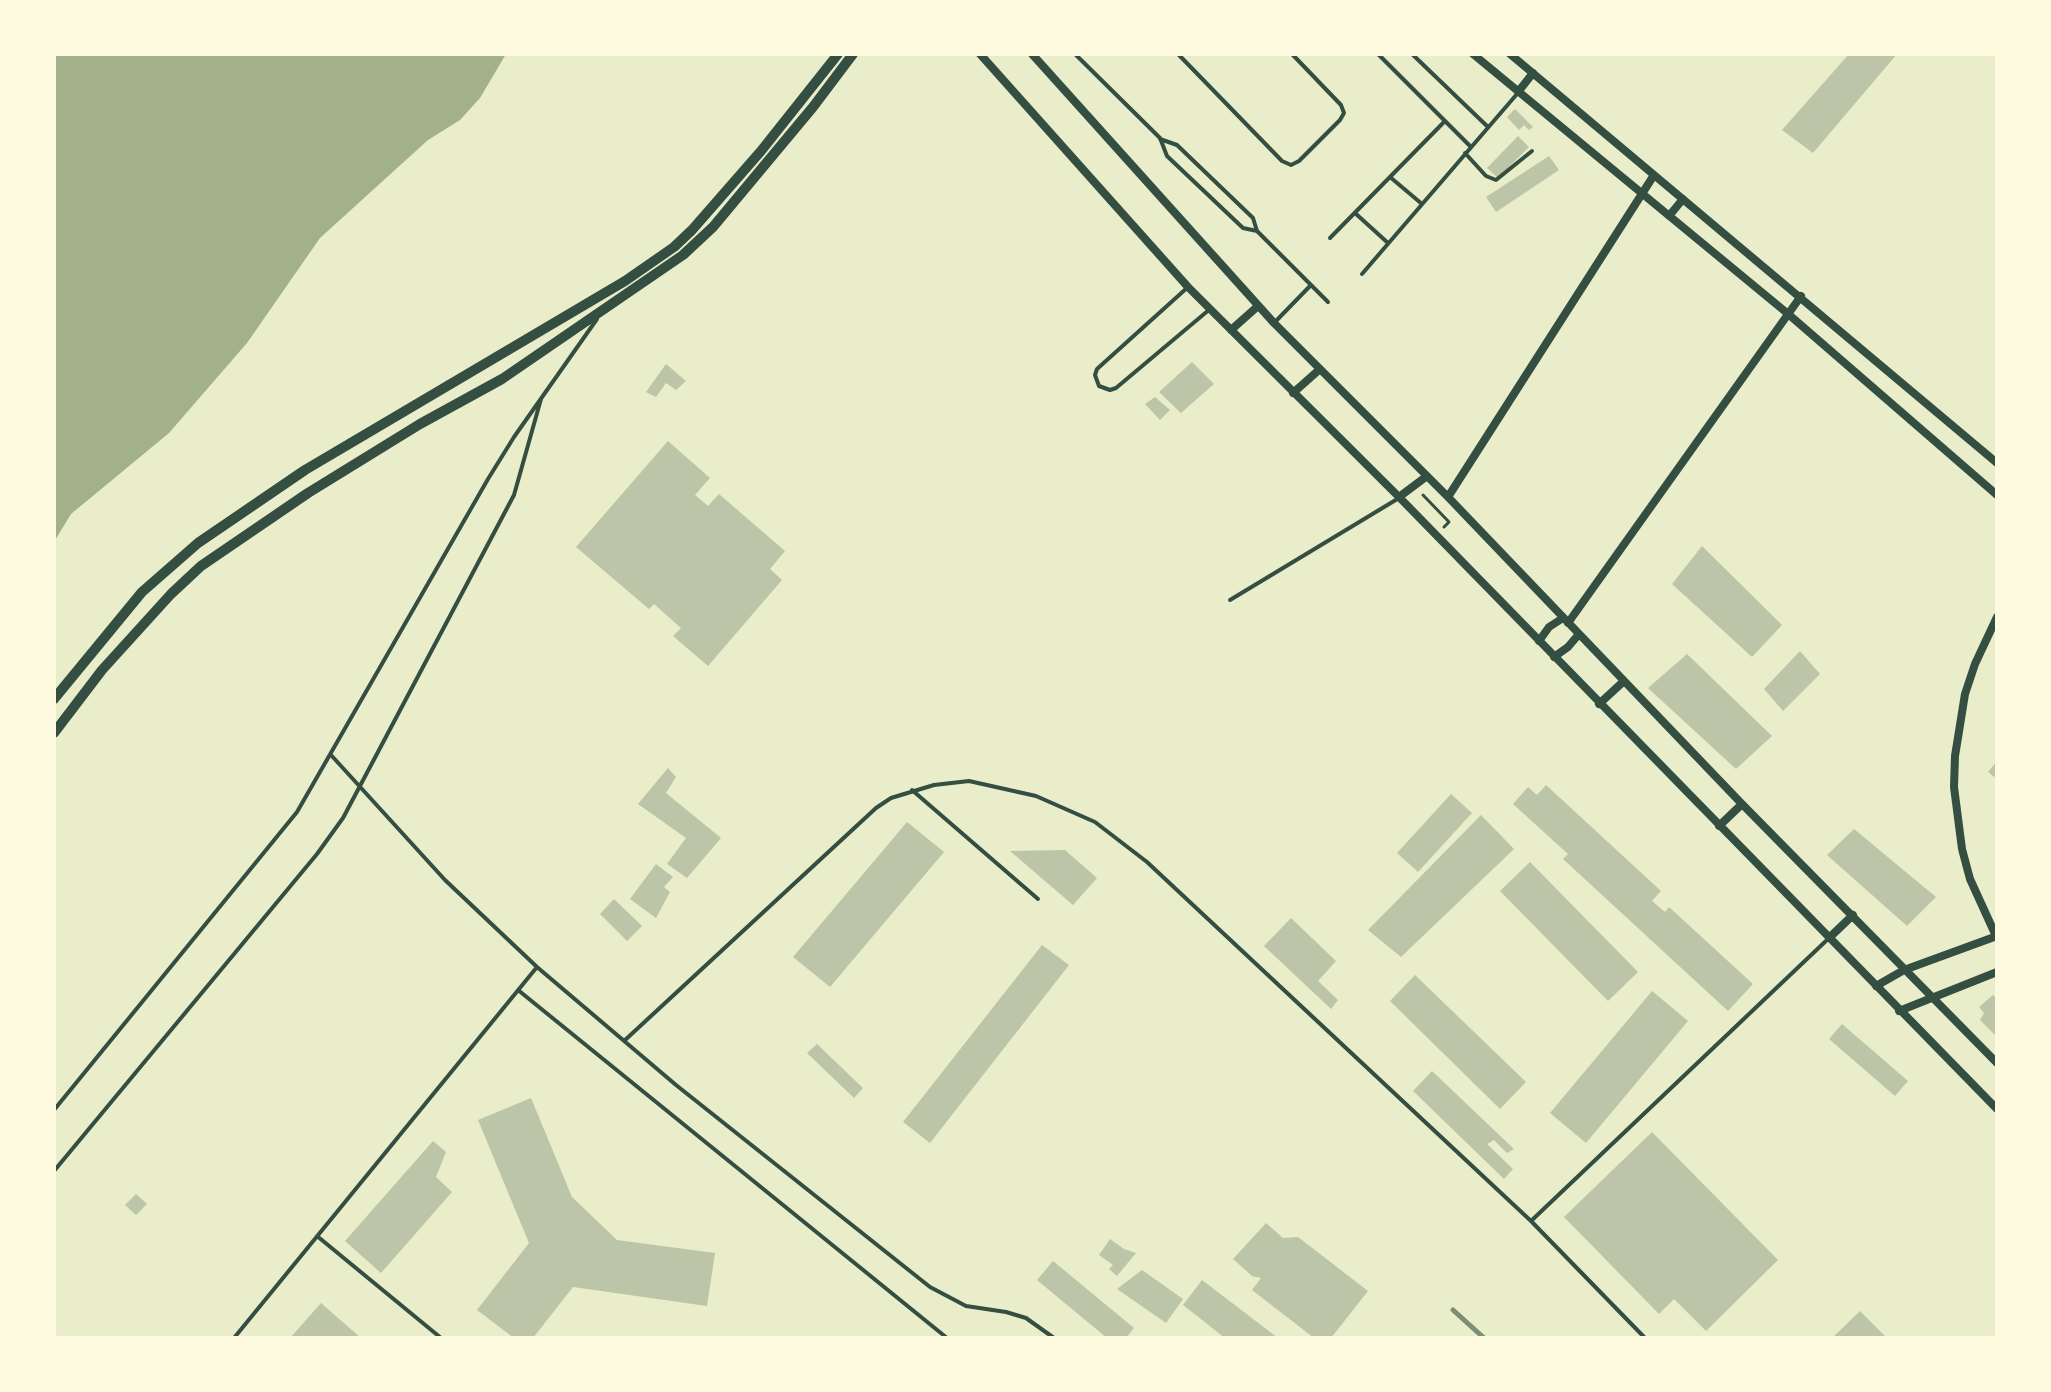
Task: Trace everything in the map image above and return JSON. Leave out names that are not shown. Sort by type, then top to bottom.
[{"type":"street","points":[[54,699],[142,592],[198,543],[305,470],[625,281],[674,247],[761,151],[838,54]]},
{"type":"street","points":[[54,733],[102,670],[171,594],[201,566],[308,493],[420,424],[502,379],[683,255],[713,227],[853,54]]},
{"type":"street","points":[[980,54],[1188,287],[1399,497],[1997,1109]]},
{"type":"street","points":[[1032,54],[1274,323],[1448,497],[1742,804],[1997,1063]]},
{"type":"street","points":[[1473,54],[1787,313],[1997,495]]},
{"type":"street","points":[[1510,54],[1997,463]]},
{"type":"street","points":[[1518,92],[1533,73]]},
{"type":"street","points":[[1448,497],[1654,175]]},
{"type":"street","points":[[1669,216],[1683,199]]},
{"type":"street","points":[[600,313],[625,281]]},
{"type":"street","points":[[1539,641],[1549,627],[1565,621],[1801,296]]},
{"type":"street","points":[[1231,330],[1258,306]]},
{"type":"street","points":[[1293,393],[1320,369]]},
{"type":"street","points":[[1399,497],[1427,476]]},
{"type":"street","points":[[1876,986],[1904,970],[1996,936],[1970,879],[1954,787],[1957,740],[1965,694],[1997,617]]},
{"type":"street","points":[[1554,657],[1579,634]]},
{"type":"street","points":[[1599,704],[1624,681]]},
{"type":"street","points":[[1719,826],[1742,804]]},
{"type":"street","points":[[1829,938],[1853,915]]},
{"type":"street","points":[[1899,1011],[1997,972]]},
{"type":"lane","points":[[1075,54],[1160,138],[1177,145],[1253,218],[1257,231],[1328,302]]},
{"type":"lane","points":[[1178,54],[1282,161],[1291,165],[1299,161],[1344,113],[1341,105],[1292,54]]},
{"type":"lane","points":[[1378,54],[1471,147]]},
{"type":"lane","points":[[1412,54],[1488,127]]},
{"type":"lane","points":[[1362,274],[1518,92]]},
{"type":"lane","points":[[1330,238],[1445,121]]},
{"type":"lane","points":[[1160,138],[1167,156],[1243,228],[1257,231]]},
{"type":"lane","points":[[1465,153],[1486,176],[1496,180],[1532,151]]},
{"type":"lane","points":[[1390,177],[1422,204]]},
{"type":"lane","points":[[1355,213],[1388,243]]},
{"type":"lane","points":[[1274,323],[1311,285]]},
{"type":"lane","points":[[1188,287],[1097,369],[1095,375],[1099,386],[1110,390],[1116,388],[1210,309]]},
{"type":"lane","points":[[54,1110],[283,831],[331,755],[488,479],[600,313]]},
{"type":"lane","points":[[54,1171],[317,854],[343,818],[514,495],[542,397]]},
{"type":"lane","points":[[1230,600],[1399,497]]},
{"type":"lane","points":[[331,755],[445,880],[537,967],[624,1041],[930,1287],[966,1306],[1026,1318],[1054,1338]]},
{"type":"lane","points":[[624,1041],[876,808],[891,798],[951,782],[987,783],[1036,796],[1067,807],[1113,835],[1158,873],[1531,1221],[1645,1338]]},
{"type":"lane","points":[[912,790],[1038,899]]},
{"type":"lane","points":[[1531,1221],[1829,938]]},
{"type":"lane","points":[[234,1338],[537,967]]},
{"type":"lane","points":[[518,990],[947,1338]]},
{"type":"lane","points":[[317,1236],[441,1338]]},
{"type":"shaded area","points":[[54,54],[506,54],[480,98],[460,120],[428,140],[320,238],[247,343],[169,433],[71,514],[54,542]]},
{"type":"building","points":[[1849,54],[1897,54],[1813,153],[1782,130]]},
{"type":"building","points":[[1515,109],[1533,127],[1529,130],[1524,125],[1519,130],[1507,117]]},
{"type":"building","points":[[1518,136],[1529,147],[1498,178],[1487,168]]},
{"type":"building","points":[[1549,156],[1559,170],[1496,212],[1486,197]]},
{"type":"building","points":[[1192,362],[1214,384],[1181,413],[1159,392]]},
{"type":"building","points":[[666,364],[686,381],[676,390],[666,383],[656,397],[646,392]]},
{"type":"building","points":[[1155,397],[1170,410],[1160,420],[1145,404]]},
{"type":"building","points":[[668,441],[710,478],[695,495],[708,506],[719,494],[785,551],[770,569],[782,580],[708,666],[673,636],[681,628],[654,604],[649,609],[576,547]]},
{"type":"building","points":[[1702,546],[1782,625],[1752,657],[1672,584]]},
{"type":"building","points":[[1800,651],[1820,674],[1783,711],[1764,689]]},
{"type":"building","points":[[1687,654],[1772,736],[1736,769],[1648,688]]},
{"type":"building","points":[[1997,761],[1997,779],[1988,772]]},
{"type":"building","points":[[668,768],[676,777],[666,793],[721,838],[687,878],[667,864],[686,838],[638,804]]},
{"type":"building","points":[[1546,785],[1661,891],[1652,901],[1665,912],[1669,907],[1753,984],[1728,1011],[1563,859],[1568,854],[1513,804],[1528,787],[1537,795]]},
{"type":"building","points":[[1451,794],[1472,813],[1418,872],[1397,853]]},
{"type":"building","points":[[1481,815],[1514,849],[1401,957],[1368,930]]},
{"type":"building","points":[[907,822],[944,852],[830,987],[793,957]]},
{"type":"building","points":[[1854,829],[1936,897],[1907,926],[1827,855]]},
{"type":"building","points":[[1065,850],[1097,878],[1073,905],[1010,851]]},
{"type":"building","points":[[1530,862],[1638,972],[1608,1001],[1500,891]]},
{"type":"building","points":[[656,864],[673,877],[664,887],[670,892],[656,918],[630,899]]},
{"type":"building","points":[[614,899],[642,926],[627,941],[600,914]]},
{"type":"building","points":[[1291,918],[1336,961],[1318,981],[1338,1000],[1331,1009],[1264,946]]},
{"type":"building","points":[[1042,945],[1069,965],[930,1143],[903,1122]]},
{"type":"building","points":[[1415,975],[1526,1082],[1500,1109],[1390,1001]]},
{"type":"building","points":[[1652,991],[1688,1021],[1586,1143],[1550,1113]]},
{"type":"building","points":[[1993,995],[1997,999],[1997,1037],[1980,1020],[1984,1013],[1979,1007]]},
{"type":"building","points":[[1842,1024],[1908,1081],[1895,1096],[1829,1039]]},
{"type":"building","points":[[817,1044],[863,1088],[854,1098],[807,1053]]},
{"type":"building","points":[[1432,1071],[1514,1149],[1507,1153],[1494,1140],[1487,1144],[1513,1169],[1504,1179],[1413,1091]]},
{"type":"building","points":[[531,1098],[572,1197],[617,1240],[715,1253],[707,1306],[573,1287],[533,1338],[514,1338],[477,1310],[529,1243],[478,1120]]},
{"type":"building","points":[[1652,1132],[1778,1260],[1706,1331],[1674,1299],[1659,1314],[1564,1217]]},
{"type":"building","points":[[433,1141],[446,1152],[436,1177],[452,1192],[381,1273],[345,1241]]},
{"type":"building","points":[[136,1194],[147,1204],[136,1215],[125,1205]]},
{"type":"building","points":[[1266,1223],[1283,1238],[1298,1237],[1368,1291],[1331,1338],[1314,1338],[1252,1290],[1261,1278],[1252,1276],[1233,1259]]},
{"type":"building","points":[[1110,1239],[1136,1253],[1117,1276],[1109,1269],[1113,1265],[1099,1255]]},
{"type":"building","points":[[1053,1261],[1134,1328],[1126,1338],[1107,1338],[1037,1280]]},
{"type":"building","points":[[1142,1270],[1183,1299],[1166,1323],[1117,1289]]},
{"type":"building","points":[[1202,1280],[1278,1338],[1225,1338],[1183,1305]]},
{"type":"building","points":[[321,1303],[361,1338],[290,1338]]},
{"type":"building","points":[[1860,1311],[1887,1338],[1832,1338]]},
{"type":"railway","points":[[1453,1310],[1484,1338]]}]
